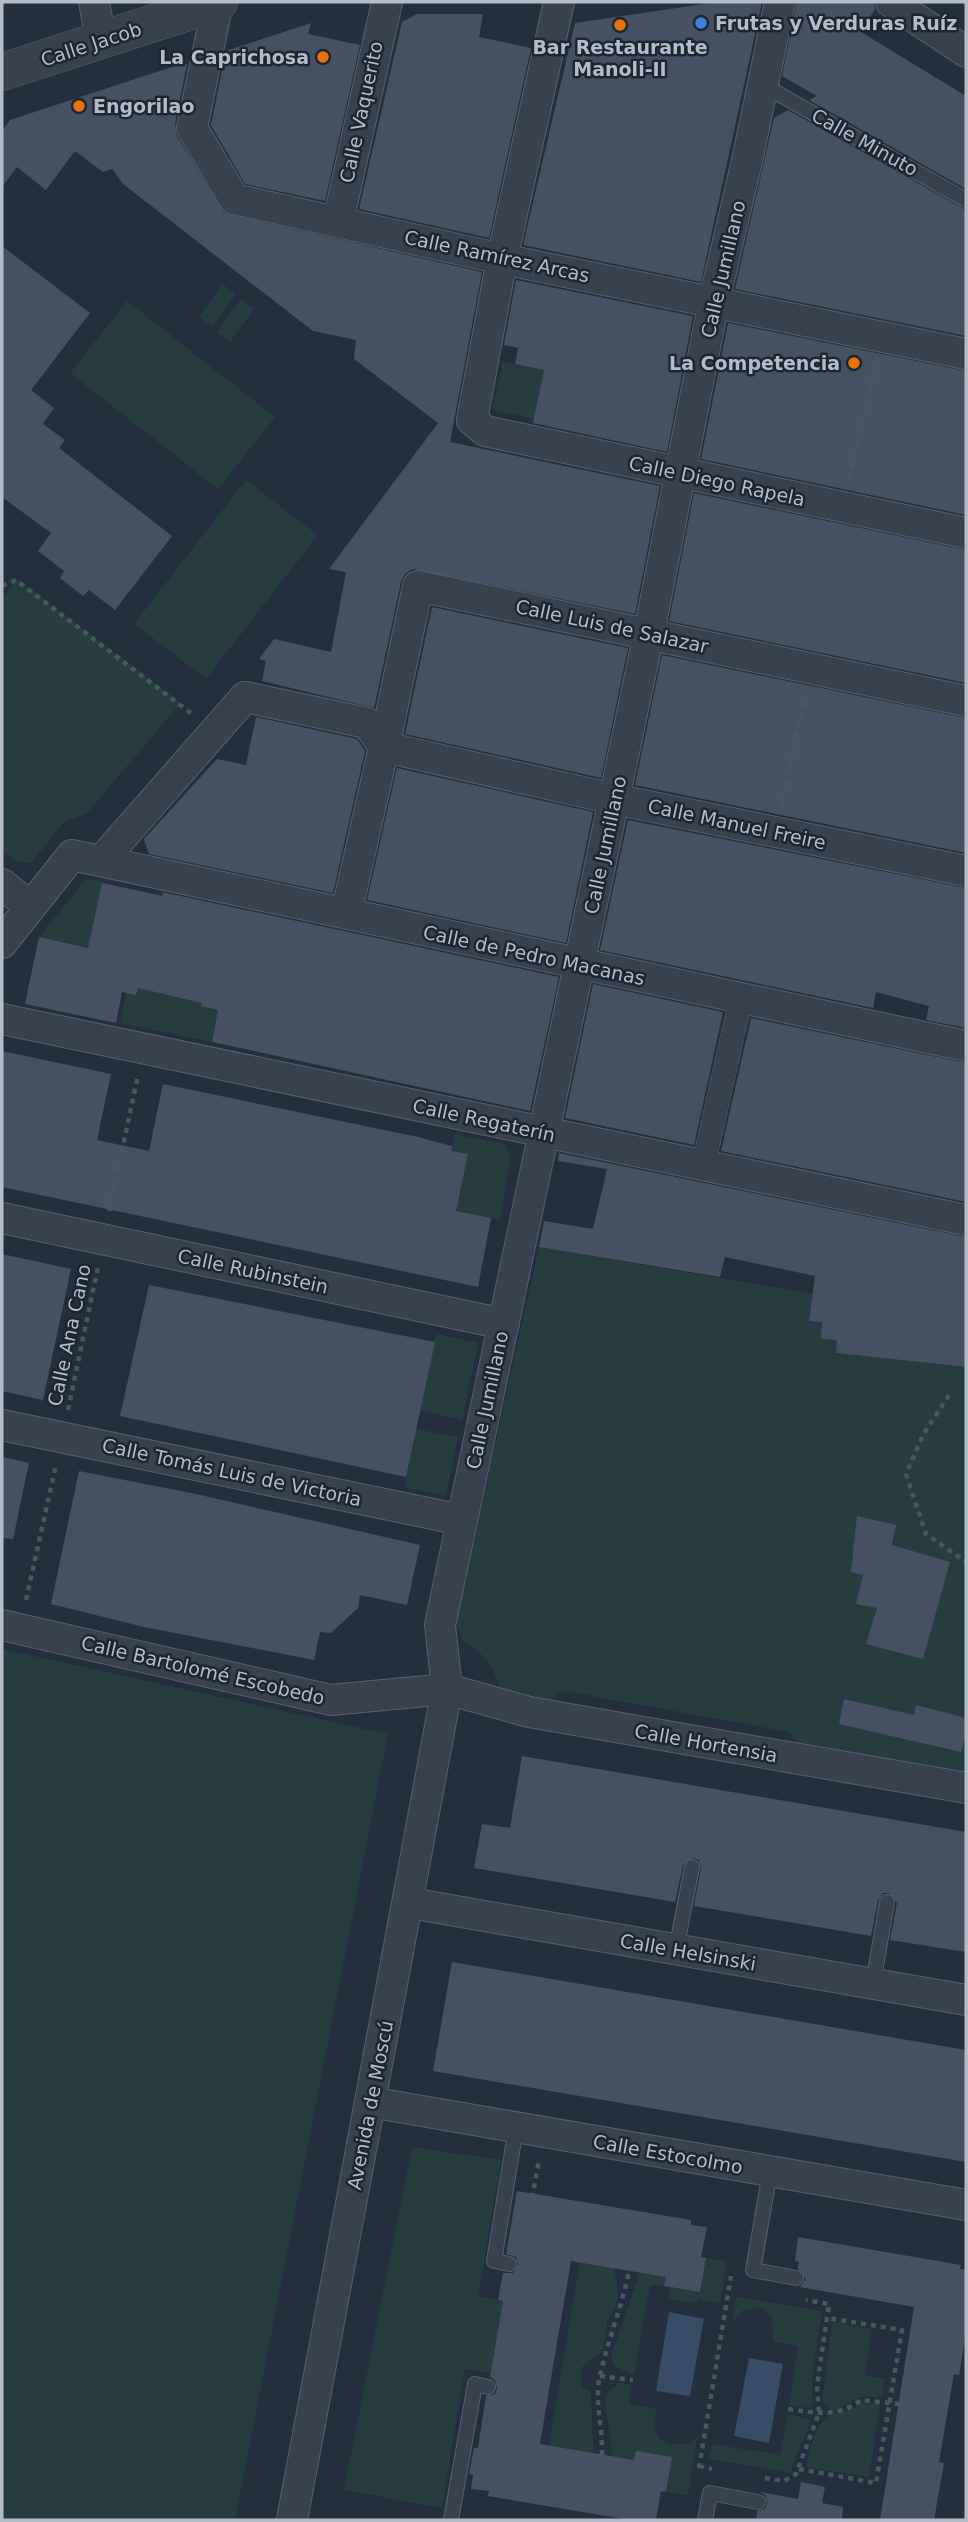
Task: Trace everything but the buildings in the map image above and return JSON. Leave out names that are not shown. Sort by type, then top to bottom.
[{"type":"street","points":[[94,2],[101,41]]},
{"type":"street","name":"Calle Jacob","points":[[2,72],[218,2]]},
{"type":"street","name":"Calle Ramírez Arcas","points":[[218,2],[192,128],[234,199],[502,258],[966,354]]},
{"type":"street","name":"Calle Vaquerito","points":[[338,222],[387,2]]},
{"type":"street","points":[[502,258],[559,2]]},
{"type":"street","name":"Calle Jumillano","points":[[447,1689],[440,1625],[649,633],[715,301],[780,2]]},
{"type":"street","points":[[891,2],[966,52]]},
{"type":"street","name":"Calle Diego Rapela","points":[[502,258],[472,420],[485,431],[966,533]]},
{"type":"street","name":"Calle Luis de Salazar","points":[[384,747],[418,586],[966,701]]},
{"type":"street","points":[[102,860],[244,697],[366,723],[384,747],[346,914]]},
{"type":"street","name":"Calle Manuel Freire","points":[[384,747],[614,799],[966,871]]},
{"type":"street","name":"Calle de Pedro Macanas","points":[[29,906],[72,855],[966,1046]]},
{"type":"street","points":[[2,884],[29,906],[2,943]]},
{"type":"street","points":[[703,1167],[741,999]]},
{"type":"street","name":"Calle Regaterín","points":[[2,1019],[966,1220]]},
{"type":"street","name":"Calle Rubinstein","points":[[2,1218],[503,1324]]},
{"type":"street","name":"Calle Tomás Luis de Victoria","points":[[2,1424],[462,1520]]},
{"type":"street","name":"Calle Bartolomé Escobedo","points":[[2,1625],[331,1700],[447,1689]]},
{"type":"street","name":"Calle Hortensia","points":[[447,1689],[529,1712],[966,1788]]},
{"type":"street","name":"Avenida de Moscú","points":[[292,2520],[410,1903],[447,1689]]},
{"type":"street","name":"Calle Helsinski","points":[[410,1903],[966,2000]]},
{"type":"street","name":"Calle Estocolmo","points":[[370,2102],[966,2206]]},
{"type":"lane","name":"Calle Minuto","points":[[763,85],[966,200]]},
{"type":"lane","points":[[676,1950],[692,1867]]},
{"type":"lane","points":[[873,1984],[887,1902]]},
{"type":"lane","points":[[509,2263],[494,2262],[516,2128]]},
{"type":"lane","points":[[770,2172],[753,2270],[796,2278]]},
{"type":"lane","points":[[451,2520],[475,2384],[488,2386]]},
{"type":"lane","points":[[705,2520],[710,2493],[758,2502]]},
{"type":"path","points":[[844,508],[881,335]]},
{"type":"path","points":[[2,586],[16,580],[214,732]]},
{"type":"path","points":[[775,831],[811,669]]},
{"type":"path","points":[[109,1211],[133,1098]]},
{"type":"path","name":"Calle Ana Cano","points":[[65,1423],[98,1266]]},
{"type":"path","points":[[949,1395],[923,1435],[906,1474],[926,1535],[966,1562]]},
{"type":"path","points":[[26,1604],[57,1460]]},
{"type":"path","points":[[532,2198],[537,2166]]},
{"type":"path","points":[[602,2455],[603,2431],[597,2402],[600,2376],[629,2271]]},
{"type":"path","points":[[697,2480],[732,2272]]},
{"type":"path","points":[[729,2285],[742,2288]]},
{"type":"path","points":[[760,2477],[784,2482],[799,2469],[819,2413],[817,2386],[829,2304],[804,2299]]},
{"type":"path","points":[[799,2469],[876,2483],[902,2330],[827,2318]]},
{"type":"path","points":[[600,2376],[633,2380]]},
{"type":"path","points":[[788,2409],[819,2413],[849,2409],[861,2400],[900,2404]]},
{"type":"path","points":[[699,2466],[723,2471]]},
{"type":"green space","points":[[222,284],[236,294],[212,327],[199,317]]},
{"type":"green space","points":[[241,299],[254,309],[230,342],[217,332]]},
{"type":"green space","points":[[127,301],[275,417],[218,489],[70,373]]},
{"type":"green space","points":[[503,362],[544,370],[534,419],[492,410]]},
{"type":"green space","points":[[246,480],[318,535],[206,679],[134,624]]},
{"type":"green space","points":[[17,579],[181,703],[87,813],[64,822],[31,863],[18,862],[2,851],[2,600]]},
{"type":"green space","points":[[86,879],[103,882],[88,948],[39,937]]},
{"type":"green space","points":[[138,988],[170,995],[205,989],[202,1006],[218,1010],[212,1042],[120,1023],[126,993]]},
{"type":"green space","points":[[454,1134],[505,1144],[511,1156],[500,1220],[440,1207]]},
{"type":"green space","points":[[539,1247],[813,1294],[809,1321],[822,1322],[821,1339],[837,1340],[836,1353],[966,1367],[966,1772],[797,1743],[789,1732],[564,1691],[547,1702],[501,1690],[487,1661],[462,1640],[456,1623]]},
{"type":"green space","points":[[436,1334],[478,1343],[462,1420],[420,1410]]},
{"type":"green space","points":[[416,1429],[458,1437],[446,1496],[404,1487]]},
{"type":"green space","points":[[2,1649],[388,1734],[235,2520],[2,2520]]},
{"type":"green space","points":[[412,2147],[501,2160],[478,2296],[503,2301],[491,2373],[465,2369],[442,2508],[344,2490]]},
{"type":"green space","points":[[706,2258],[727,2261],[720,2303],[698,2299],[696,2304],[669,2299],[671,2287],[700,2292]]},
{"type":"green space","points":[[580,2262],[614,2268],[617,2289],[617,2302],[607,2320],[603,2348],[582,2367],[580,2377],[583,2388],[591,2392],[593,2453],[549,2446]]},
{"type":"green space","points":[[640,2272],[666,2277],[664,2286],[650,2285],[634,2375],[614,2366],[611,2356]]},
{"type":"green space","points":[[736,2297],[822,2311],[812,2376],[813,2404],[810,2408],[789,2406],[798,2346],[773,2341],[772,2317],[763,2308],[743,2310],[732,2322]]},
{"type":"green space","points":[[832,2322],[872,2329],[865,2375],[885,2379],[882,2397],[860,2397],[833,2411],[822,2400]]},
{"type":"green space","points":[[619,2383],[632,2385],[629,2404],[656,2409],[655,2429],[659,2438],[669,2444],[690,2444],[698,2435],[688,2495],[666,2492],[634,2460],[611,2457],[606,2394]]},
{"type":"green space","points":[[861,2403],[880,2404],[869,2477],[806,2467],[820,2425],[830,2416]]},
{"type":"green space","points":[[788,2413],[811,2420],[790,2473],[709,2459],[712,2444],[780,2455]]},
{"type":"water","points":[[669,2312],[704,2319],[690,2396],[656,2391]]},
{"type":"water","points":[[749,2358],[783,2364],[769,2443],[734,2436]]},
{"type":"place","name":"Frutas y Verduras Ruíz","points":[[701,23]]},
{"type":"place","name":"Bar Restaurante Manoli-II","points":[[620,25]]},
{"type":"place","name":"La Caprichosa","points":[[323,57]]},
{"type":"place","name":"Engorilao","points":[[79,106]]},
{"type":"place","name":"La Competencia","points":[[854,363]]}]
